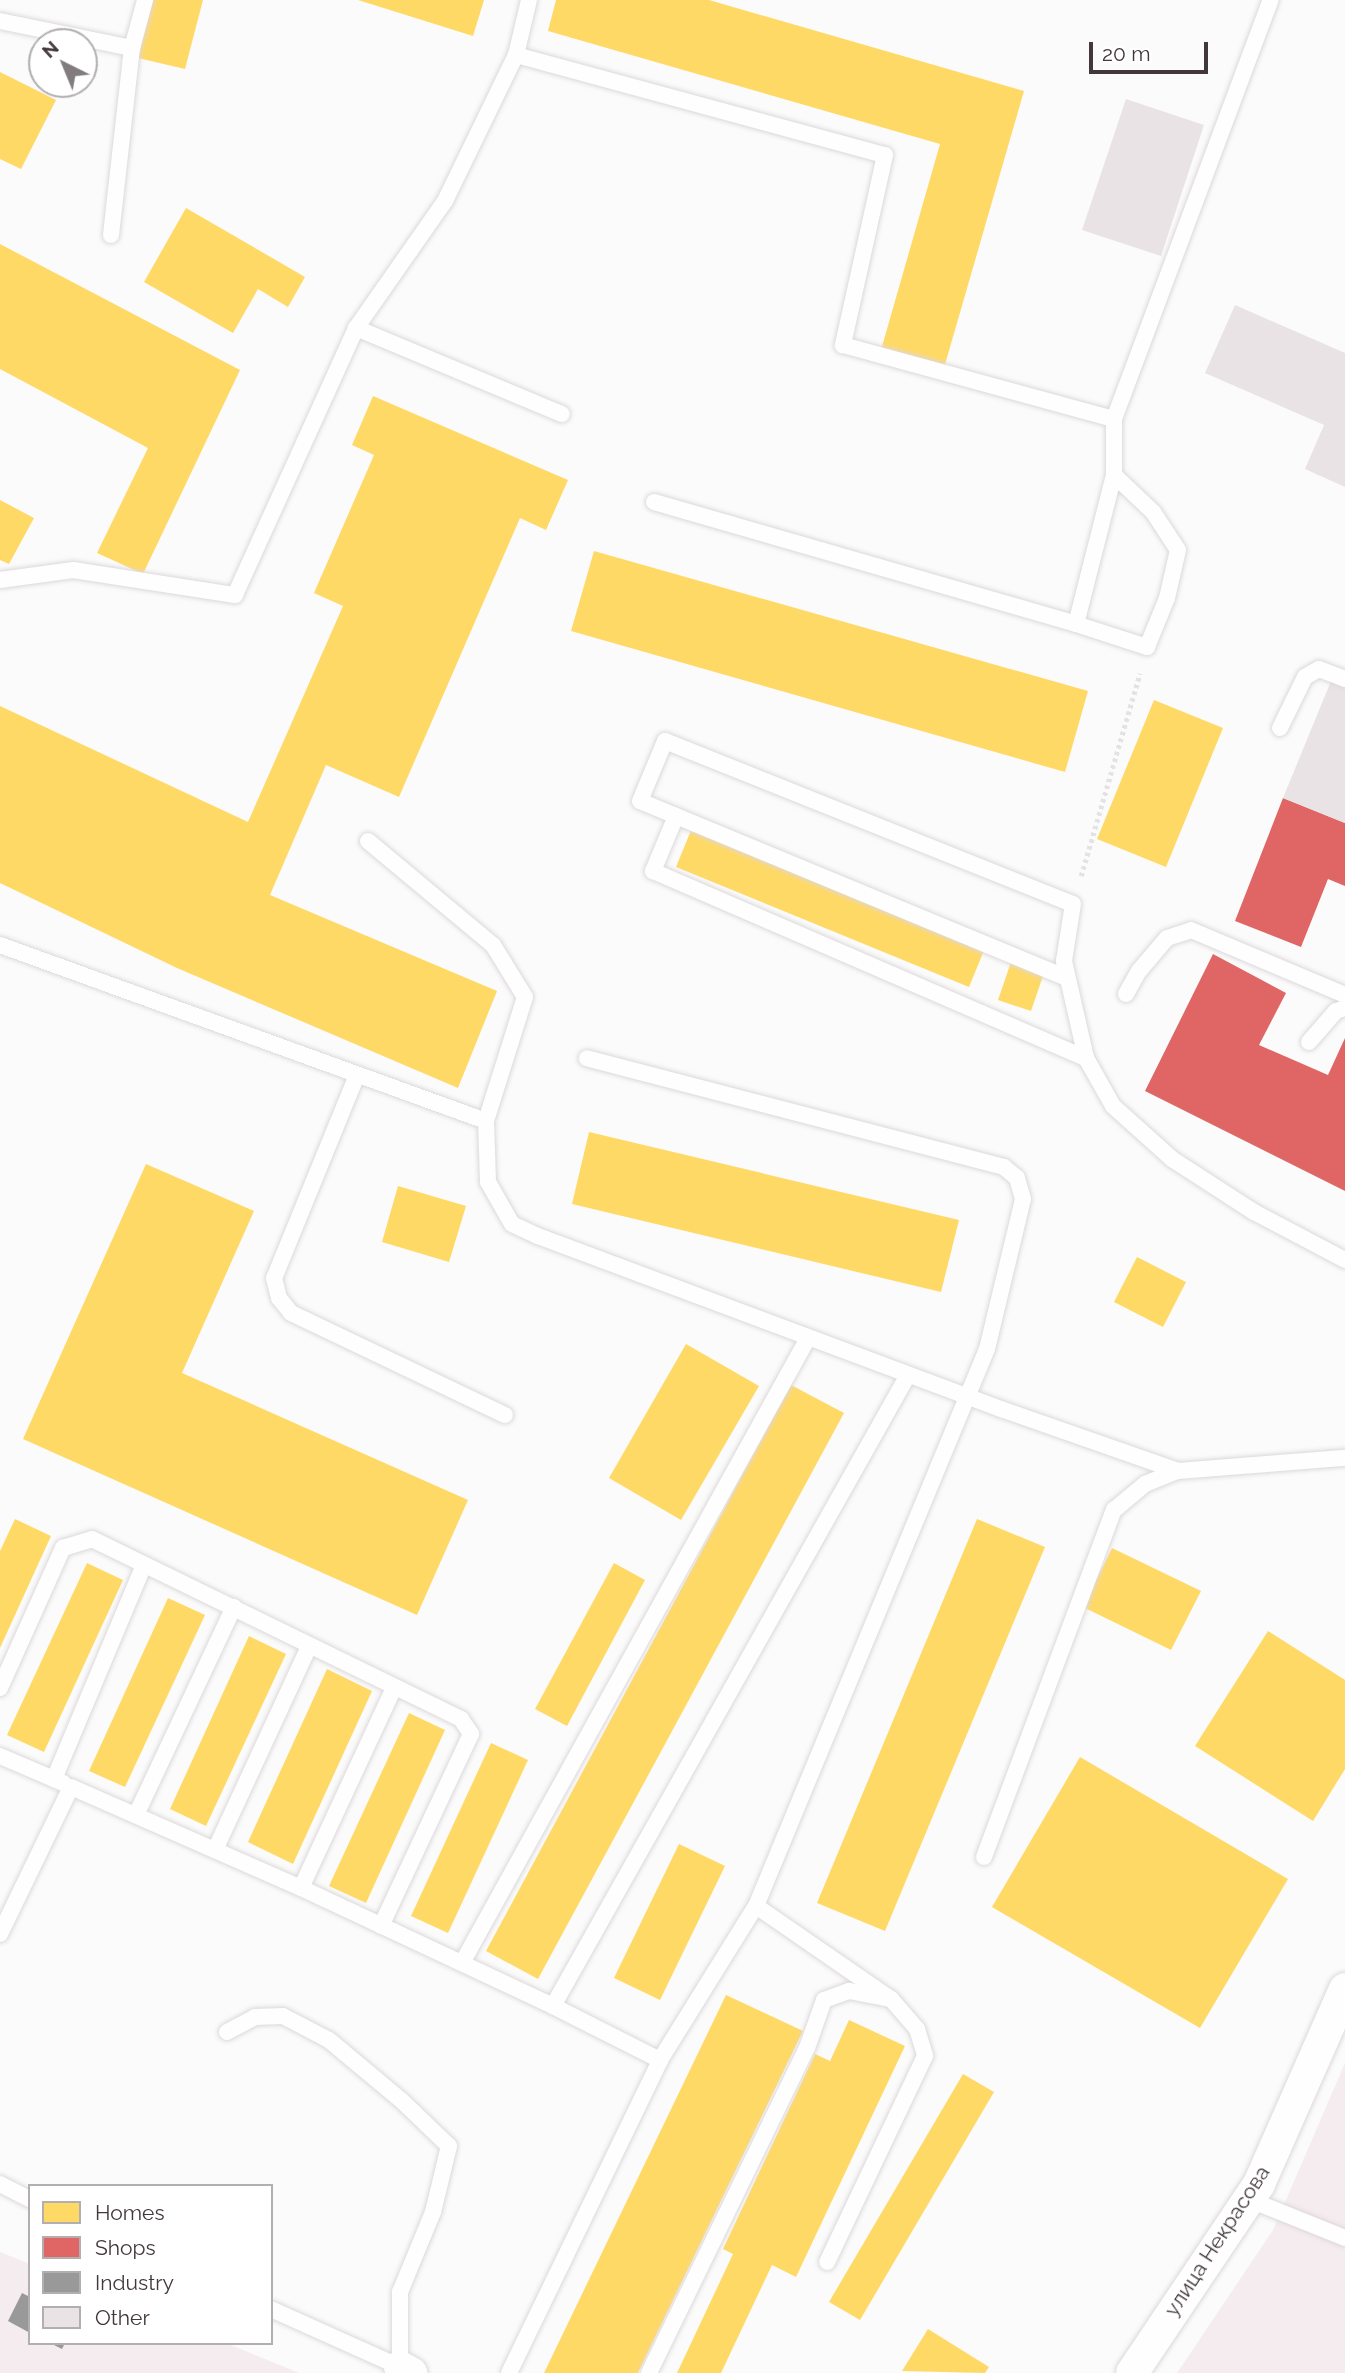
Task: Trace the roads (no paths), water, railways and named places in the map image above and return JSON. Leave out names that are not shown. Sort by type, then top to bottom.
[{"type":"street","name":"улица Некрасова","points":[[1132,2373],[1259,2184],[1345,1989]]},
{"type":"lane","points":[[111,235],[132,48],[145,0]]},
{"type":"lane","points":[[0,580],[73,570],[235,595],[356,328],[445,201],[516,55],[529,0]]},
{"type":"lane","points":[[1076,624],[1114,475],[1114,419],[1272,0]]},
{"type":"lane","points":[[0,21],[132,48]]},
{"type":"lane","points":[[516,55],[885,155],[842,345],[1114,419]]},
{"type":"lane","points":[[356,328],[562,414]]},
{"type":"lane","points":[[654,502],[1147,647],[1167,598],[1178,550],[1153,512],[1114,475]]},
{"type":"lane","points":[[1280,728],[1305,677],[1319,669],[1345,679]]},
{"type":"lane","points":[[1067,978],[640,801],[665,741],[1073,904],[1064,961],[1067,978],[1086,1058],[1112,1106],[1172,1159],[1254,1212],[1345,1260]]},
{"type":"lane","points":[[676,816],[653,871],[1086,1058]]},
{"type":"lane","points":[[368,841],[493,945],[525,997],[485,1121],[488,1182],[512,1224],[808,1338],[1178,1471]]},
{"type":"lane","points":[[1126,994],[1139,971],[1167,938],[1191,930],[1345,995]]},
{"type":"lane","points":[[0,945],[485,1121]]},
{"type":"lane","points":[[1309,1042],[1336,1011],[1345,1008]]},
{"type":"lane","points":[[509,2373],[660,2060],[756,1906],[987,1349],[1023,1199],[1017,1178],[1004,1167],[587,1059]]},
{"type":"lane","points":[[357,1075],[274,1278],[279,1298],[292,1313],[505,1415]]},
{"type":"lane","points":[[462,1963],[808,1338]]},
{"type":"lane","points":[[553,2006],[908,1375]]},
{"type":"lane","points":[[984,1857],[1114,1510],[1145,1483],[1178,1471],[1345,1458]]},
{"type":"lane","points":[[0,1688],[63,1548],[92,1539],[461,1719],[471,1734],[381,1926]]},
{"type":"lane","points":[[54,1779],[144,1565]]},
{"type":"lane","points":[[136,1815],[234,1607]]},
{"type":"lane","points":[[215,1850],[309,1647]]},
{"type":"lane","points":[[301,1888],[394,1688]]},
{"type":"lane","points":[[0,1756],[301,1888],[553,2006],[660,2060]]},
{"type":"lane","points":[[0,1934],[71,1787]]},
{"type":"lane","points":[[756,1906],[891,1999],[917,2029],[925,2056],[827,2262]]},
{"type":"lane","points":[[649,2373],[807,2048],[824,2000],[849,1991],[891,1999]]},
{"type":"lane","points":[[227,2032],[256,2017],[283,2016],[329,2040],[402,2101],[449,2146],[433,2212],[400,2292],[406,2370],[273,2310]]},
{"type":"lane","points":[[0,2184],[28,2198]]},
{"type":"lane","points":[[1248,2199],[1345,2238]]}]
